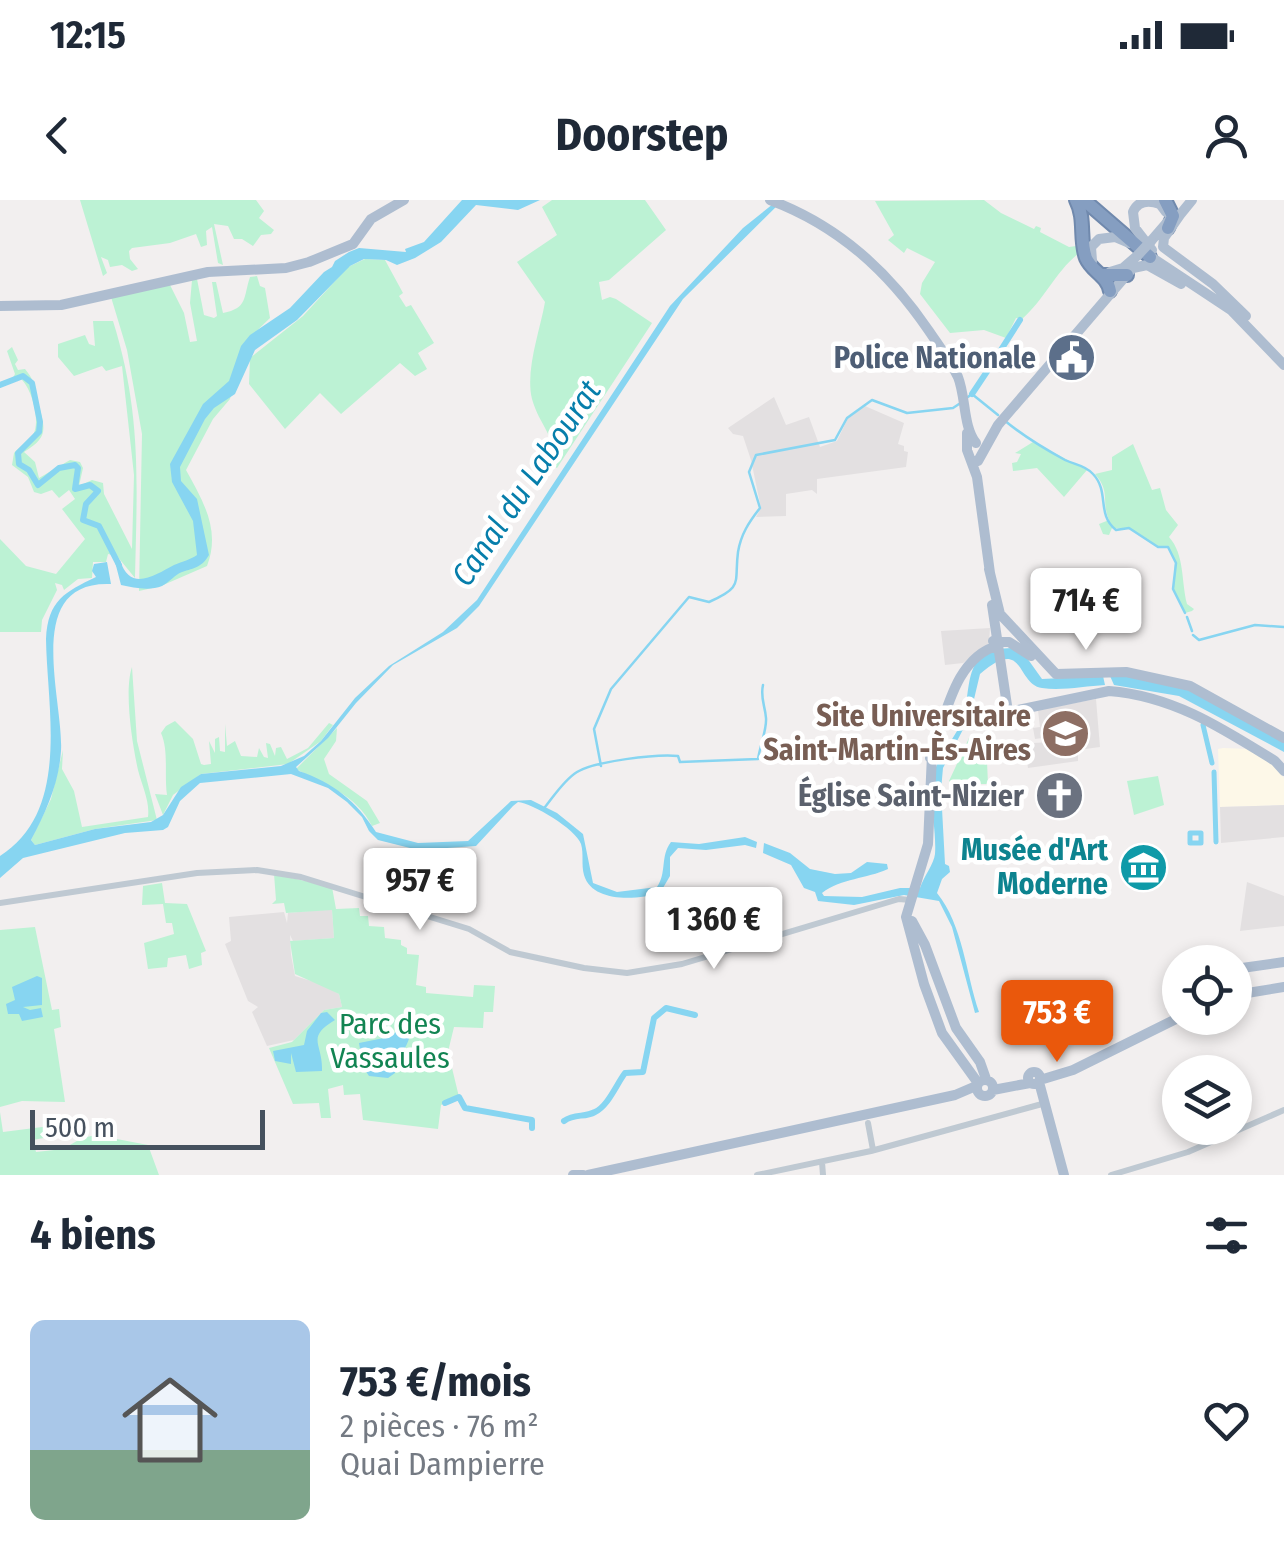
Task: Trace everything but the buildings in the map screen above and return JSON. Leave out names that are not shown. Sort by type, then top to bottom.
[{"type":"highway","points":[[1076,200],[1083,220],[1086,256],[1102,276],[1108,295]]},
{"type":"highway","points":[[1084,200],[1148,251]]},
{"type":"highway","points":[[1164,200],[1172,220]]},
{"type":"highway","points":[[1102,276],[1127,273]]},
{"type":"main road","points":[[0,306],[56,306],[208,272],[286,268],[312,262],[357,240],[371,220],[404,200]]},
{"type":"main road","points":[[975,437],[1003,420],[1189,200]]},
{"type":"main road","points":[[1172,220],[1156,202],[1144,201],[1135,208],[1132,219],[1148,251],[1231,310],[1284,362]]},
{"type":"main road","points":[[776,202],[838,234],[880,270],[946,354],[975,437],[1008,712],[1102,692],[1124,692],[1183,708],[1275,761],[1284,771]]},
{"type":"main road","points":[[1172,220],[1163,247],[1213,284],[1284,362]]},
{"type":"main road","points":[[1148,251],[1123,268],[1107,272],[1094,264],[1090,254],[1094,242],[1110,236],[1126,241],[1148,251],[1207,286],[1250,321]]},
{"type":"main road","points":[[1127,273],[1147,265],[1231,310]]},
{"type":"main road","points":[[990,569],[998,607],[1008,623],[1056,674]]},
{"type":"main road","points":[[913,931],[906,914],[928,844],[925,772],[962,674],[974,657],[999,644],[1008,623]]},
{"type":"main road","points":[[999,644],[1056,674],[1126,672],[1190,686],[1284,738]]},
{"type":"main road","points":[[910,895],[924,984],[942,1033],[984,1086]]},
{"type":"main road","points":[[1252,967],[1284,962]]},
{"type":"main road","points":[[1252,992],[1284,987]]},
{"type":"main road","points":[[608,1175],[984,1086],[1057,1077],[1162,1025]]},
{"type":"main road","points":[[1035,1080],[1062,1174]]},
{"type":"main road","points":[[1035,1080],[1062,1174]]},
{"type":"main road","points":[[573,1175],[984,1086]]},
{"type":"street","points":[[0,902],[237,870],[293,875],[469,929],[510,952],[627,973],[682,964],[910,895]]},
{"type":"street","points":[[757,1175],[874,1150],[1042,1104]]},
{"type":"street","points":[[1110,1175],[1188,1152],[1284,1110]]},
{"type":"street","points":[[868,1123],[874,1150]]},
{"type":"street","points":[[822,1162],[823,1175]]},
{"type":"street","points":[[1062,1174],[1076,1175]]},
{"type":"shaded area","points":[[774,397],[786,425],[809,417],[820,447],[837,441],[848,418],[865,406],[904,423],[898,444],[908,452],[906,467],[817,479],[817,494],[812,490],[786,494],[786,516],[756,517],[761,508],[751,460],[743,436],[728,428]]},
{"type":"shaded area","points":[[990,628],[989,643],[963,663],[945,665],[941,631]]},
{"type":"shaded area","name":"Site Universitaire Saint-Martin-Ès-Aires","points":[[1096,699],[1100,747],[1078,750],[1078,761],[1028,768],[1025,749],[1033,749],[1033,743],[1051,742],[1050,737],[1035,739],[1033,728],[1040,727],[1038,710]]},
{"type":"shaded area","points":[[1218,749],[1251,749],[1272,763],[1284,778],[1284,805],[1220,807]]},
{"type":"shaded area","points":[[1284,805],[1284,837],[1221,843],[1220,807]]},
{"type":"shaded area","points":[[1247,882],[1284,896],[1284,926],[1240,931]]},
{"type":"shaded area","points":[[332,909],[334,938],[293,941],[290,935],[291,955],[295,976],[339,994],[342,1007],[324,1010],[294,1040],[267,1046],[252,1012],[258,1007],[248,1001],[225,944],[231,941],[229,917],[284,912],[287,923],[288,913]]},
{"type":"green space","points":[[80,200],[256,200],[264,211],[259,218],[274,230],[261,235],[253,246],[234,239],[228,226],[214,224],[223,265],[218,263],[212,227],[206,231],[207,245],[201,247],[196,234],[170,243],[132,248],[130,259],[138,269],[132,271],[122,265],[110,267],[108,260],[101,257],[107,273],[103,276]]},
{"type":"green space","points":[[552,200],[645,200],[666,230],[609,280],[599,282],[602,300],[616,299],[652,323],[557,468],[553,446],[535,409],[530,388],[545,302],[517,262],[557,235],[542,207]]},
{"type":"green space","points":[[984,200],[1001,213],[1034,229],[1041,228],[1040,232],[1069,247],[1076,246],[1079,253],[1030,311],[1022,319],[1016,318],[1006,338],[984,330],[950,333],[920,294],[935,262],[907,248],[904,253],[888,240],[894,235],[875,201]]},
{"type":"green space","points":[[365,259],[385,260],[403,293],[399,296],[406,307],[411,305],[434,343],[418,353],[427,369],[415,376],[400,363],[341,414],[320,393],[285,429],[249,384],[250,358],[303,316],[348,267]]},
{"type":"green space","points":[[257,276],[260,286],[265,288],[270,318],[244,343],[230,399],[213,419],[186,470],[211,528],[207,566],[139,591],[142,434],[127,350],[111,297],[170,285],[184,313],[190,342],[197,341],[190,303],[192,280],[197,279],[204,315],[214,318],[217,316],[212,282],[216,282],[223,313],[241,305],[250,277]]},
{"type":"green space","points":[[93,321],[113,321],[129,387],[136,449],[135,578],[117,556],[108,554],[106,562],[93,562],[92,578],[78,579],[64,590],[55,583],[57,590],[42,620],[41,632],[0,632],[0,539],[26,566],[56,574],[85,539],[62,509],[75,499],[69,490],[59,498],[52,490],[34,492],[28,477],[12,465],[14,453],[31,437],[36,422],[29,390],[21,379],[11,381],[15,374],[7,351],[12,347],[18,370],[25,369],[33,382],[43,422],[41,438],[24,452],[35,462],[39,478],[70,460],[80,462],[83,468],[79,486],[92,480],[103,483],[104,494],[132,549],[134,475],[122,366],[106,371],[102,366],[74,376],[58,357],[58,344],[85,335],[89,344],[95,346]]},
{"type":"green space","points":[[1033,442],[1087,470],[1064,497],[1037,468],[1013,471],[1012,463],[1021,454],[1015,453]]},
{"type":"green space","points":[[1133,444],[1152,490],[1160,488],[1166,510],[1178,525],[1169,537],[1178,552],[1187,604],[1192,611],[1185,613],[1173,589],[1175,562],[1169,548],[1160,548],[1129,529],[1112,528],[1109,535],[1103,534],[1099,524],[1109,520],[1103,486],[1095,474],[1112,470],[1112,457]]},
{"type":"green space","points":[[132,667],[137,741],[157,820],[95,829],[35,845],[31,840],[51,799],[63,750],[62,769],[74,791],[82,827],[148,817],[130,717]]},
{"type":"green space","points":[[175,721],[193,739],[204,765],[211,764],[209,741],[215,753],[215,739],[219,737],[220,751],[225,752],[225,724],[227,746],[235,741],[241,756],[257,757],[259,748],[268,758],[266,743],[275,756],[276,748],[281,747],[287,759],[308,748],[329,723],[333,725],[321,741],[288,764],[201,774],[173,795],[163,815],[155,794],[167,795],[161,733]]},
{"type":"green space","points":[[337,728],[336,741],[324,759],[329,774],[367,801],[380,823],[372,826],[349,798],[296,769]]},
{"type":"green space","points":[[969,738],[986,739],[988,784],[949,781]]},
{"type":"green space","points":[[1158,776],[1164,805],[1134,815],[1127,781]]},
{"type":"green space","points":[[376,863],[421,877],[413,905],[367,891]]},
{"type":"green space","name":"Parc des Vassaules","points":[[274,874],[332,887],[336,909],[359,908],[360,916],[368,916],[369,926],[384,927],[385,938],[401,940],[407,954],[419,955],[416,985],[426,987],[426,993],[473,997],[474,985],[495,986],[493,1012],[484,1012],[483,1028],[454,1027],[446,1060],[452,1068],[459,1097],[441,1105],[438,1129],[363,1120],[360,1094],[344,1095],[343,1085],[328,1089],[331,1118],[321,1118],[319,1103],[293,1104],[269,1048],[292,1042],[324,1010],[342,1007],[339,994],[295,974],[290,941],[334,938],[332,910],[286,913],[284,903],[272,904],[276,900]]},
{"type":"green space","points":[[162,883],[165,903],[187,904],[206,951],[201,953],[202,965],[189,969],[186,955],[168,958],[167,967],[148,969],[144,943],[174,934],[172,923],[166,923],[163,904],[142,905],[143,886]]},
{"type":"green space","points":[[35,927],[52,1010],[59,1009],[61,1027],[54,1029],[65,1102],[22,1101],[0,1107],[0,930]]},
{"type":"green space","points":[[0,1112],[3,1132],[50,1126],[49,1137],[33,1140],[36,1152],[63,1149],[96,1135],[148,1145],[159,1175],[0,1175]]},
{"type":"water","points":[[462,200],[540,200],[518,210],[476,205],[441,242],[415,258],[397,265],[364,259],[350,266],[297,320],[255,350],[235,394],[205,419],[180,467],[181,481],[197,499],[209,555],[201,565],[179,573],[162,586],[147,589],[121,585],[114,558],[120,560],[130,576],[144,579],[197,555],[193,521],[172,482],[170,464],[203,404],[229,381],[241,346],[250,335],[290,308],[335,261],[349,252],[359,248],[406,252],[405,249],[424,242]]},
{"type":"water","points":[[783,200],[683,299],[479,606],[457,628],[393,665],[328,738],[296,767],[343,794],[376,832],[418,843],[468,841],[511,801],[531,800],[557,813],[583,834],[593,883],[617,892],[657,887],[671,842],[699,844],[745,837],[757,842],[756,848],[678,848],[670,857],[670,876],[660,893],[616,897],[596,891],[589,884],[583,871],[581,844],[571,831],[525,803],[513,806],[476,846],[418,850],[378,840],[347,802],[328,788],[291,774],[200,783],[180,801],[163,830],[125,833],[23,858],[0,878],[0,856],[22,837],[37,813],[46,786],[51,727],[46,639],[50,615],[67,593],[96,577],[92,571],[94,564],[107,562],[111,584],[83,588],[66,601],[56,622],[54,675],[61,751],[51,797],[31,840],[35,845],[95,829],[151,822],[163,815],[181,787],[201,774],[281,766],[304,756],[389,666],[443,632],[477,600],[670,306],[743,228]]},
{"type":"water","points":[[1012,648],[1027,658],[1042,679],[1103,676],[1105,685],[1042,688],[1034,685],[1013,660],[1005,659],[980,674],[970,716],[943,768],[945,864],[950,872],[942,879],[937,893],[958,935],[979,1012],[975,1013],[952,927],[939,901],[904,895],[854,905],[818,901],[815,892],[804,888],[791,865],[763,853],[764,843],[790,853],[810,869],[835,874],[851,873],[867,862],[887,864],[888,869],[838,884],[822,893],[824,896],[862,897],[900,888],[920,888],[935,854],[933,778],[963,719],[970,678],[978,660],[986,654]]},
{"type":"water","points":[[1110,676],[1134,677],[1192,691],[1284,742],[1284,752],[1179,696],[1114,685]]},
{"type":"water","points":[[37,976],[42,978],[42,1005],[23,1007],[41,1008],[43,1017],[22,1021],[19,1014],[8,1014],[6,1004],[15,1000],[12,987]]},
{"type":"water","points":[[327,1012],[335,1020],[318,1037],[322,1071],[296,1072],[291,1053],[291,1064],[275,1061],[273,1051],[304,1045],[307,1031],[321,1013]]},
{"type":"water","points":[[404,1026],[410,1030],[410,1036],[395,1073],[388,1078],[369,1076],[363,1067],[359,1043],[389,1037]]},
{"type":"waterway","points":[[990,367],[1020,320]]},
{"type":"waterway","points":[[972,394],[988,370]]},
{"type":"waterway","points":[[0,385],[23,376],[32,383],[39,432],[18,453],[19,464],[29,470],[38,485],[59,468],[78,468],[75,489],[90,485],[98,491],[86,504],[83,520],[99,526],[119,565]]},
{"type":"waterway","points":[[965,399],[972,394],[998,415]]},
{"type":"waterway","points":[[601,766],[594,729],[611,689],[689,597],[709,602],[733,588],[741,540],[760,508],[749,472],[756,455],[835,440],[847,418],[872,400],[907,413],[959,404]]},
{"type":"waterway","points":[[1004,420],[1041,446],[1093,474],[1101,488],[1106,517],[1116,530],[1129,528],[1158,547],[1168,547],[1176,563],[1173,589],[1185,613]]},
{"type":"waterway","points":[[1187,617],[1192,631]]},
{"type":"waterway","points":[[1193,635],[1199,640],[1255,625],[1284,627]]},
{"type":"waterway","points":[[545,807],[572,775],[597,765],[668,756],[678,756],[680,762],[758,759],[766,722],[763,685]]},
{"type":"waterway","points":[[1203,725],[1212,763]]},
{"type":"waterway","points":[[1214,772],[1216,842]]},
{"type":"waterway","points":[[1190,833],[1201,833],[1201,843],[1190,843],[1190,833]]},
{"type":"waterway","points":[[564,1121],[600,1109],[625,1073],[643,1072],[654,1018],[666,1008],[695,1015]]},
{"type":"waterway","points":[[445,1103],[459,1097],[465,1108],[532,1120],[532,1128]]},
{"type":"place","name":"Police Nationale","points":[[1071,358]]},
{"type":"place","name":"Site Universitaire Saint-Martin-Ès-Aires","points":[[1066,733]]},
{"type":"place","name":"Église Saint-Nizier","points":[[1059,796]]},
{"type":"place","name":"Musée d'Art Moderne","points":[[1143,867]]},
{"type":"water label","name":"Canal du Labourat","points":[[526,483]]}]
